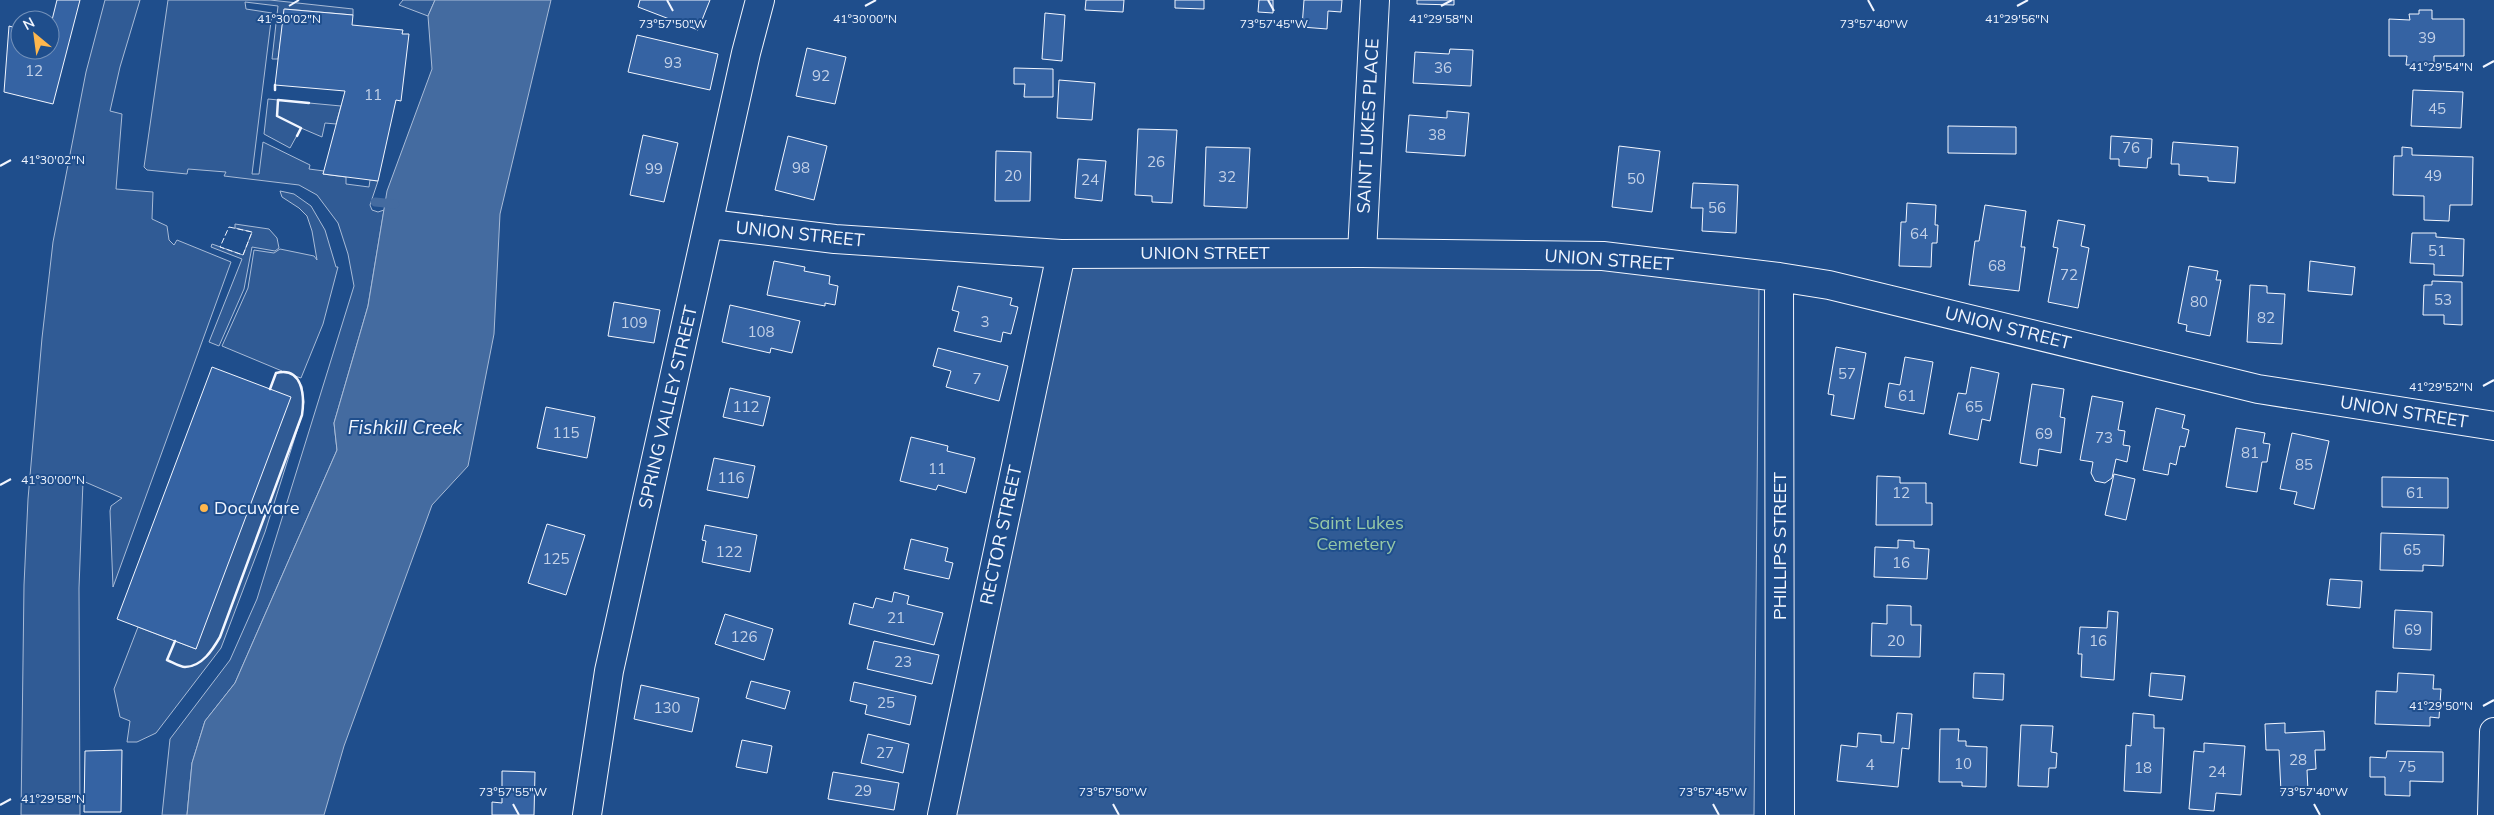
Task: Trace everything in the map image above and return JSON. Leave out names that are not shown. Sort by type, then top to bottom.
[{"type":"street","name":"SPRING VALLEY STREET","points":[[587,815],[609,671],[710,224],[746,53],[760,0]]},
{"type":"street","name":"SAINT LUKES PLACE","points":[[1362,253],[1375,0]]},
{"type":"street","name":"UNION STREET","points":[[710,224],[835,239],[1062,254],[1362,253],[1603,256],[1779,277],[1836,287],[2258,389],[2494,426]]},
{"type":"street","name":"RECTOR STREET","points":[[942,815],[1062,254]]},
{"type":"street","name":"PHILLIPS STREET","points":[[1779,277],[1780,815]]},
{"type":"street","points":[[2492,815],[2494,732]]},
{"type":"shaded area","points":[[105,0],[140,0],[120,67],[110,111],[122,114],[116,189],[153,192],[152,219],[167,226],[169,240],[174,245],[177,240],[231,262],[113,587],[110,511],[111,506],[122,498],[83,481],[79,588],[80,815],[21,815],[24,585],[28,499],[42,338],[53,242],[86,72]]},
{"type":"shaded area","points":[[168,0],[270,0],[353,9],[353,15],[285,9],[278,59],[272,59],[278,6],[245,2],[246,9],[272,13],[252,174],[259,174],[263,142],[310,165],[309,169],[324,171],[323,174],[346,177],[346,184],[369,187],[370,180],[378,181],[370,205],[372,210],[378,212],[384,210],[368,306],[334,423],[337,450],[235,683],[205,721],[192,763],[187,815],[162,815],[170,739],[230,660],[257,599],[354,286],[348,254],[338,223],[317,195],[299,185],[224,176],[226,172],[188,169],[187,174],[147,170],[144,167]]},
{"type":"shaded area","points":[[403,0],[435,0],[428,16],[399,5]]},
{"type":"shaded area","points":[[268,99],[341,106],[336,124],[325,123],[322,137],[301,128],[290,148],[264,134]]},
{"type":"shaded area","points":[[280,191],[294,194],[311,206],[325,230],[336,267],[338,267],[323,324],[301,378],[295,376],[302,386],[304,402],[302,415],[265,532],[221,648],[156,733],[137,742],[127,742],[130,721],[120,717],[114,689],[138,627],[196,649],[270,389],[276,373],[282,371],[222,346],[248,288],[254,250],[274,253],[280,249],[314,256],[317,260],[312,231],[307,216],[299,208],[282,197]]},
{"type":"shaded area","points":[[235,224],[269,229],[277,238],[279,248],[275,251],[252,247],[244,289],[219,346],[209,342],[242,259],[211,247],[212,244],[243,255],[252,232],[235,228]]},
{"type":"shaded area","name":"Saint Lukes Cemetery","points":[[1061,254],[1603,256],[1759,285],[1754,815],[954,815]]},
{"type":"water","name":"Fishkill Creek","points":[[435,0],[551,0],[500,214],[494,334],[468,466],[432,505],[344,746],[324,815],[187,815],[192,763],[205,721],[235,683],[337,450],[334,423],[368,306],[387,191],[432,69],[428,16]]},
{"type":"building","points":[[57,0],[80,0],[53,104],[4,92],[9,26],[10,60],[60,60],[60,10],[54,10]]},
{"type":"building","points":[[640,0],[710,0],[698,30],[638,7]]},
{"type":"building","points":[[1086,0],[1124,0],[1123,12],[1085,10]]},
{"type":"building","points":[[1175,0],[1204,0],[1204,9],[1175,8]]},
{"type":"building","points":[[1259,0],[1273,0],[1273,13],[1258,12]]},
{"type":"building","points":[[1304,0],[1342,0],[1341,12],[1328,11],[1327,29],[1302,27]]},
{"type":"building","points":[[1417,0],[1454,0],[1454,5],[1417,4]]},
{"type":"building","points":[[284,9],[353,15],[352,25],[403,30],[402,34],[409,34],[401,101],[396,100],[378,181],[323,174],[345,91],[275,85]]},
{"type":"building","points":[[2419,10],[2432,10],[2432,19],[2464,19],[2464,56],[2434,56],[2434,65],[2406,65],[2407,56],[2389,56],[2389,19],[2410,20],[2409,14],[2419,14]]},
{"type":"building","points":[[1045,13],[1065,15],[1062,61],[1042,59]]},
{"type":"building","points":[[637,35],[718,54],[710,90],[628,72]]},
{"type":"building","points":[[807,48],[846,57],[835,104],[796,96]]},
{"type":"building","points":[[1450,49],[1473,50],[1471,86],[1413,83],[1415,52],[1449,54]]},
{"type":"building","points":[[1014,68],[1053,69],[1053,97],[1024,97],[1025,84],[1014,84]]},
{"type":"building","points":[[1059,80],[1095,83],[1092,120],[1057,118]]},
{"type":"building","points":[[2413,90],[2463,92],[2461,128],[2411,126]]},
{"type":"building","points":[[1447,111],[1469,113],[1465,156],[1406,152],[1409,115],[1447,118]]},
{"type":"building","points":[[1948,126],[2016,127],[2016,154],[1948,153]]},
{"type":"building","points":[[1138,129],[1177,130],[1172,203],[1152,202],[1152,196],[1135,195]]},
{"type":"building","points":[[643,135],[678,143],[664,202],[630,195]]},
{"type":"building","points":[[788,136],[827,146],[814,200],[775,190]]},
{"type":"building","points":[[2111,136],[2152,139],[2151,158],[2148,158],[2147,168],[2119,166],[2119,159],[2110,159]]},
{"type":"building","points":[[2173,142],[2238,147],[2235,183],[2208,181],[2208,177],[2179,175],[2179,164],[2171,164]]},
{"type":"building","points":[[1619,146],[1660,151],[1652,212],[1612,207]]},
{"type":"building","points":[[1206,147],[1250,148],[1247,208],[1204,206]]},
{"type":"building","points":[[2402,147],[2412,148],[2412,155],[2473,157],[2472,205],[2450,205],[2449,221],[2424,220],[2424,196],[2393,195],[2394,156],[2402,156]]},
{"type":"building","points":[[996,151],[1031,152],[1030,201],[995,201]]},
{"type":"building","points":[[1078,159],[1106,161],[1102,201],[1075,198]]},
{"type":"building","points":[[1693,183],[1738,185],[1736,233],[1702,231],[1703,208],[1691,208]]},
{"type":"building","points":[[1907,203],[1936,205],[1935,225],[1938,225],[1937,243],[1932,243],[1931,267],[1899,266],[1901,222],[1906,222]]},
{"type":"building","points":[[1985,205],[2026,211],[2021,247],[2025,247],[2019,291],[1969,285],[1975,241],[1979,241]]},
{"type":"building","points":[[2058,220],[2085,225],[2081,246],[2089,248],[2078,308],[2048,302],[2058,248],[2053,247]]},
{"type":"building","points":[[2412,233],[2436,233],[2436,237],[2464,239],[2463,276],[2434,275],[2434,264],[2410,263]]},
{"type":"building","points":[[774,261],[805,267],[804,271],[830,276],[829,284],[838,286],[835,305],[825,303],[825,306],[767,295]]},
{"type":"building","points":[[2310,261],[2355,267],[2352,295],[2308,291]]},
{"type":"building","points":[[2189,266],[2218,271],[2216,280],[2221,280],[2210,336],[2186,331],[2187,325],[2178,323]]},
{"type":"building","points":[[2432,281],[2462,282],[2462,325],[2444,324],[2444,315],[2423,315],[2424,285],[2432,285]]},
{"type":"building","points":[[2250,285],[2267,286],[2267,293],[2285,294],[2282,344],[2247,342]]},
{"type":"building","points":[[958,286],[1012,298],[1010,305],[1018,307],[1011,334],[1003,332],[1001,342],[954,331],[959,312],[952,310]]},
{"type":"building","points":[[614,302],[660,310],[654,343],[608,336]]},
{"type":"building","points":[[730,305],[800,321],[792,353],[771,348],[770,353],[722,342]]},
{"type":"building","points":[[1836,347],[1866,353],[1854,419],[1831,415],[1834,395],[1828,394]]},
{"type":"building","points":[[938,348],[1008,366],[999,401],[946,387],[951,371],[933,366]]},
{"type":"building","points":[[1905,357],[1933,362],[1924,414],[1885,407],[1889,383],[1900,385]]},
{"type":"building","name":"Docuware","points":[[212,367],[291,397],[196,649],[117,619]]},
{"type":"building","points":[[1971,367],[1999,373],[1990,421],[1982,419],[1978,440],[1949,434],[1958,393],[1966,394]]},
{"type":"building","points":[[2032,384],[2064,389],[2060,417],[2065,418],[2061,453],[2039,449],[2037,466],[2020,463]]},
{"type":"building","points":[[730,388],[770,397],[763,426],[723,417]]},
{"type":"building","points":[[2092,396],[2123,402],[2118,430],[2125,431],[2123,445],[2130,446],[2127,462],[2116,459],[2112,478],[2105,483],[2095,481],[2091,473],[2093,462],[2080,460]]},
{"type":"building","points":[[546,407],[595,417],[587,458],[537,448]]},
{"type":"building","points":[[2156,408],[2185,415],[2182,428],[2189,430],[2185,447],[2180,446],[2176,465],[2170,463],[2168,475],[2143,470]]},
{"type":"building","points":[[2236,428],[2265,433],[2263,443],[2270,444],[2267,462],[2262,462],[2257,492],[2226,487]]},
{"type":"building","points":[[2292,433],[2329,441],[2314,509],[2294,504],[2297,492],[2280,489]]},
{"type":"building","points":[[911,437],[948,446],[947,451],[975,458],[966,493],[938,485],[936,490],[900,481]]},
{"type":"building","points":[[714,458],[755,466],[748,498],[707,490]]},
{"type":"building","points":[[2114,474],[2135,479],[2126,520],[2105,515]]},
{"type":"building","points":[[1877,476],[1900,477],[1900,483],[1926,483],[1926,503],[1932,503],[1932,525],[1876,525]]},
{"type":"building","points":[[2382,477],[2448,478],[2448,508],[2382,507]]},
{"type":"building","points":[[547,524],[585,535],[566,595],[528,583]]},
{"type":"building","points":[[705,525],[757,535],[750,572],[702,562],[706,541],[702,540]]},
{"type":"building","points":[[2381,533],[2444,535],[2443,566],[2423,565],[2423,571],[2380,570]]},
{"type":"building","points":[[911,539],[948,548],[945,561],[953,563],[949,579],[904,569]]},
{"type":"building","points":[[1898,540],[1914,541],[1914,548],[1929,549],[1927,579],[1874,577],[1875,547],[1898,548]]},
{"type":"building","points":[[2330,579],[2362,581],[2360,608],[2327,605]]},
{"type":"building","points":[[894,592],[909,596],[907,604],[943,613],[934,645],[849,624],[854,603],[873,608],[876,598],[892,602]]},
{"type":"building","points":[[1887,605],[1911,606],[1911,625],[1921,625],[1920,657],[1871,656],[1872,623],[1887,624]]},
{"type":"building","points":[[2395,610],[2432,612],[2431,650],[2393,648]]},
{"type":"building","points":[[2108,611],[2118,612],[2114,680],[2081,677],[2082,654],[2078,654],[2080,627],[2107,628]]},
{"type":"building","points":[[725,614],[773,629],[764,660],[715,644]]},
{"type":"building","points":[[874,641],[939,655],[932,684],[867,669]]},
{"type":"building","points":[[1974,673],[2004,674],[2003,700],[1973,698]]},
{"type":"building","points":[[2151,673],[2185,676],[2182,700],[2149,696]]},
{"type":"building","points":[[2398,673],[2434,675],[2433,689],[2441,689],[2439,718],[2430,717],[2430,726],[2375,724],[2376,691],[2397,692]]},
{"type":"building","points":[[751,681],[790,691],[785,709],[746,698]]},
{"type":"building","points":[[854,682],[916,696],[910,725],[865,714],[867,705],[850,701]]},
{"type":"building","points":[[641,685],[699,698],[692,732],[634,719]]},
{"type":"building","points":[[1897,713],[1912,714],[1909,749],[1902,748],[1898,787],[1837,781],[1841,745],[1857,747],[1858,733],[1881,735],[1881,742],[1894,743]]},
{"type":"building","points":[[2133,713],[2154,715],[2154,728],[2164,728],[2161,793],[2124,791],[2126,745],[2131,746]]},
{"type":"building","points":[[2285,723],[2285,733],[2324,731],[2325,750],[2315,750],[2316,769],[2307,770],[2308,791],[2281,792],[2279,750],[2266,750],[2265,724]]},
{"type":"building","points":[[2021,725],[2053,726],[2051,752],[2057,753],[2056,768],[2049,768],[2048,787],[2018,786]]},
{"type":"building","points":[[1940,729],[1959,729],[1958,741],[1966,741],[1966,746],[1987,747],[1986,787],[1962,786],[1962,782],[1939,782]]},
{"type":"building","points":[[868,734],[909,744],[903,773],[861,763]]},
{"type":"building","points":[[742,740],[772,746],[767,773],[736,767]]},
{"type":"building","points":[[2204,743],[2245,746],[2241,795],[2216,793],[2214,811],[2189,809],[2194,751],[2204,752]]},
{"type":"building","points":[[122,750],[121,812],[84,812],[85,751]]},
{"type":"building","points":[[2387,751],[2443,752],[2443,782],[2410,781],[2410,796],[2385,795],[2385,777],[2370,777],[2370,757],[2386,758]]},
{"type":"building","points":[[502,771],[535,772],[534,815],[492,815],[492,802],[502,803]]},
{"type":"building","points":[[833,772],[899,783],[894,810],[828,799]]},
{"type":"waterway","points":[[375,202],[395,204]]},
{"type":"fence","points":[[229,227],[252,232],[243,255],[220,247],[229,227]]},
{"type":"fence","points":[[175,641],[167,660],[185,667],[202,661],[220,637],[302,415],[302,391],[296,378],[285,372],[276,373],[270,389]]},
{"type":"wall","points":[[275,85],[275,90]]},
{"type":"wall","points":[[297,136],[301,128],[277,116],[278,100],[309,103]]},
{"type":"wall","points":[[175,641],[167,660],[185,667],[202,661],[220,637],[302,415],[302,391],[296,378],[285,372],[276,373],[270,389]]},
{"type":"place","name":"Docuware","points":[[204,508]]}]
